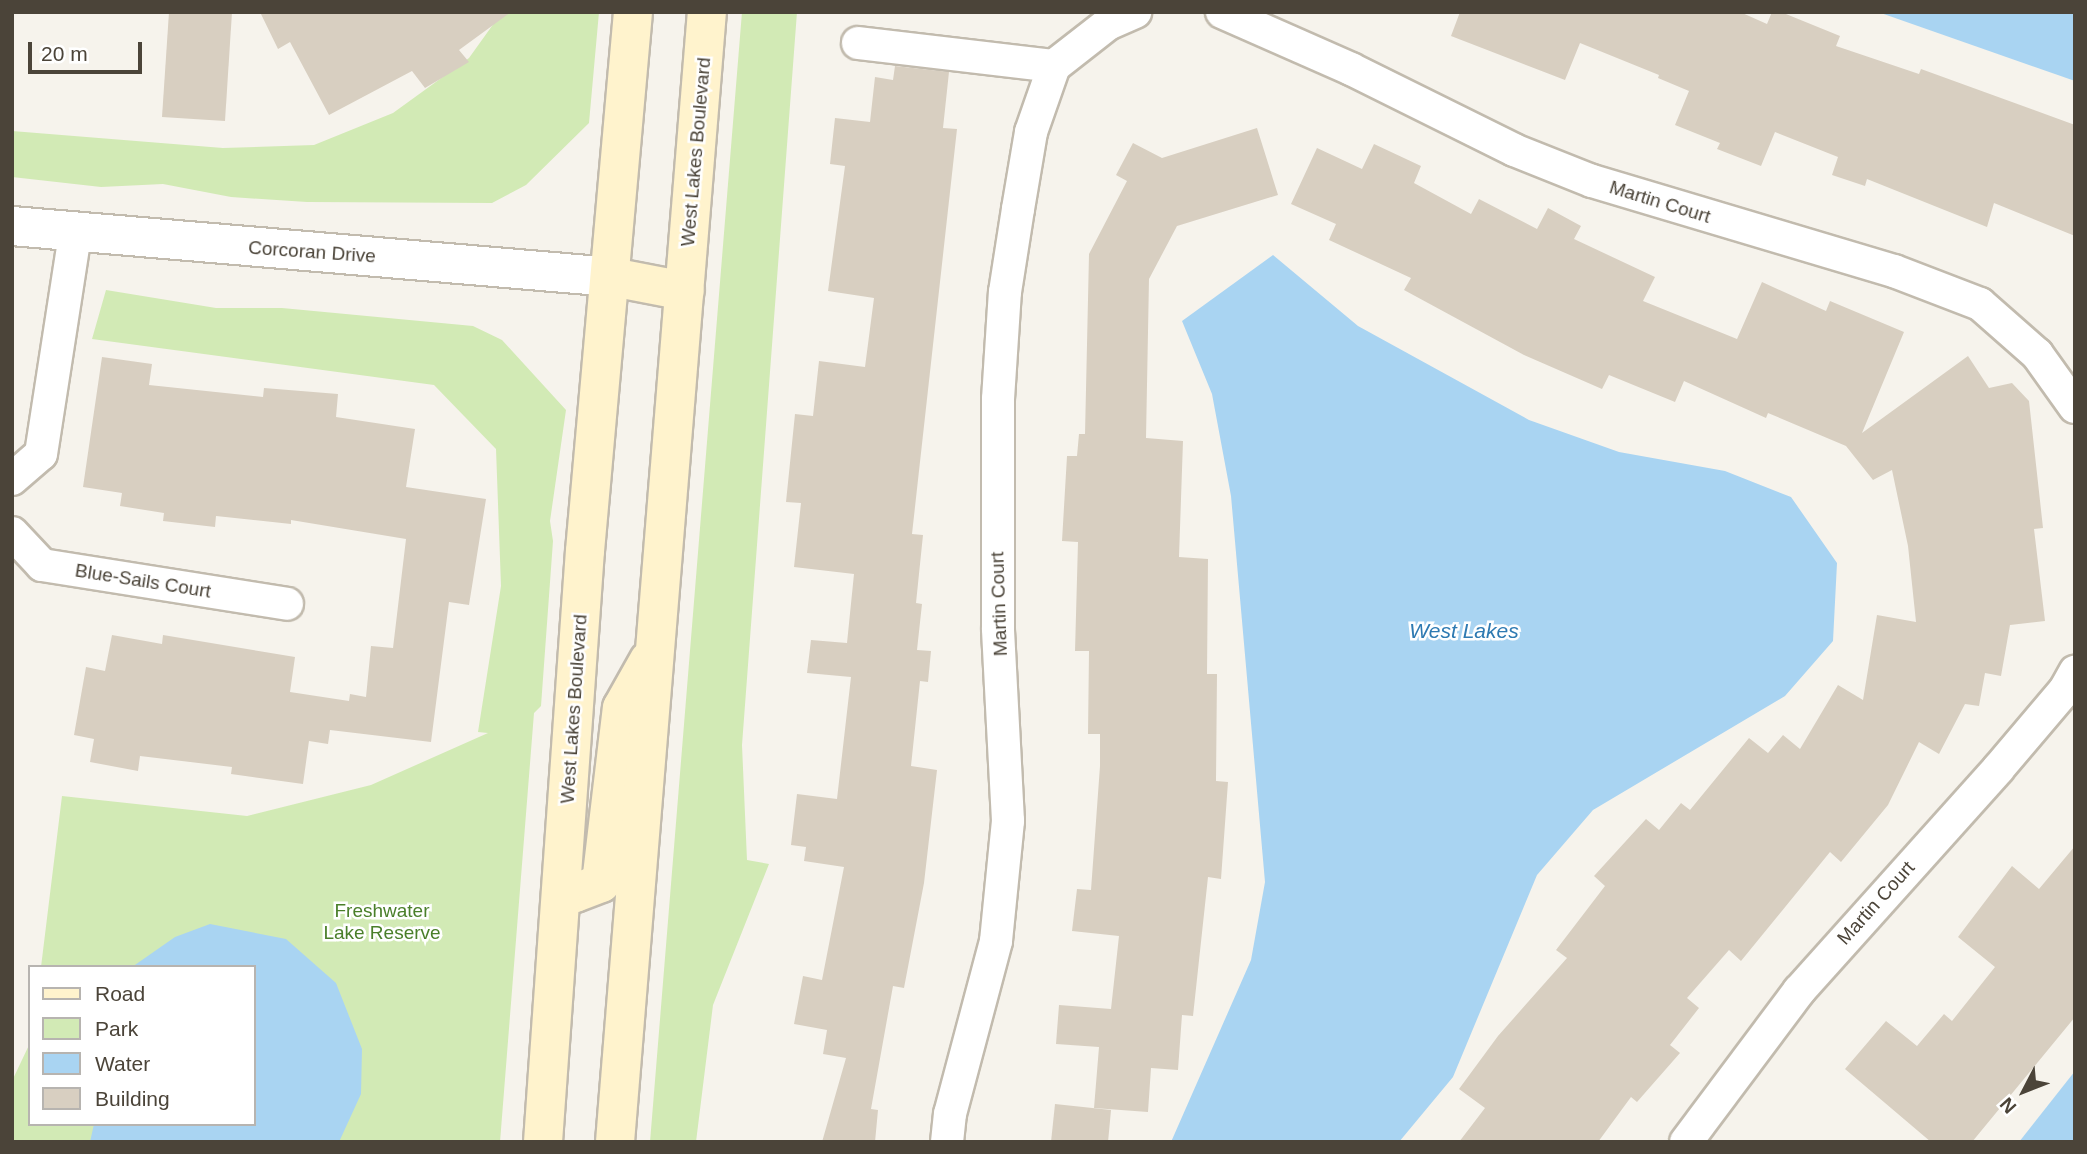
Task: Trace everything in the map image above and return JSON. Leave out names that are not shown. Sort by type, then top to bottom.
[{"type":"main road","name":"West Lakes Boulevard","points":[[543,1142],[585,551],[612,277],[633,12]]},
{"type":"main road","name":"West Lakes Boulevard","points":[[615,1142],[707,12]]},
{"type":"main road","points":[[612,277],[685,291]]},
{"type":"main road","points":[[562,879],[575,893],[601,883],[622,708],[655,649]]},
{"type":"street","points":[[858,43],[1054,66],[1108,24],[1135,12]]},
{"type":"street","name":"Martin Court","points":[[1222,12],[1351,69],[1514,150],[1592,181],[1894,271],[1980,304],[2037,354],[2075,407]]},
{"type":"street","name":"Martin Court","points":[[947,1142],[950,1114],[996,941],[1007,834],[998,628],[998,399],[1005,292],[1020,196],[1031,132],[1054,66]]},
{"type":"street","name":"Corcoran Drive","points":[[12,226],[75,235],[612,277]]},
{"type":"street","points":[[12,479],[41,454],[75,235]]},
{"type":"street","name":"Blue-Sails Court","points":[[12,533],[42,565],[287,604]]},
{"type":"street","name":"Martin Court","points":[[1686,1142],[1799,991],[1998,769],[2065,690],[2075,672]]},
{"type":"green space","points":[[502,12],[599,12],[589,123],[526,185],[492,203],[307,202],[231,197],[163,184],[101,187],[12,177],[12,131],[223,148],[314,145],[393,113],[469,58]]},
{"type":"green space","points":[[742,12],[797,12],[742,745],[747,860],[769,864],[713,1005],[696,1142],[650,1142]]},
{"type":"green space","name":"Freshwater Lake Reserve","points":[[106,290],[216,308],[282,308],[473,326],[502,340],[566,410],[550,521],[553,541],[541,706],[534,713],[500,1142],[12,1142],[12,1081],[28,1047],[28,1126],[256,1126],[256,965],[41,965],[62,796],[247,816],[371,785],[488,733],[478,732],[501,586],[496,449],[434,385],[92,339]]},
{"type":"water","points":[[1878,12],[2075,12],[2075,81]]},
{"type":"water","name":"West Lakes","points":[[1273,255],[1358,326],[1529,420],[1619,452],[1725,471],[1791,497],[1837,563],[1833,641],[1785,696],[1593,810],[1537,875],[1453,1077],[1399,1142],[1171,1142],[1251,960],[1265,882],[1231,496],[1212,394],[1182,321]]},
{"type":"water","points":[[210,924],[286,939],[336,983],[362,1049],[361,1094],[339,1142],[90,1142],[94,1126],[256,1126],[256,965],[135,965],[175,937]]},
{"type":"water","points":[[2075,1071],[2075,1142],[2019,1142]]},
{"type":"building","points":[[169,12],[232,12],[225,121],[162,117]]},
{"type":"building","points":[[260,12],[511,12],[459,50],[469,62],[425,88],[412,71],[329,115],[290,42],[278,49]]},
{"type":"building","points":[[1460,12],[1740,12],[1767,24],[1772,12],[1781,12],[1840,36],[1836,46],[1919,74],[1921,69],[2075,125],[2075,236],[1994,203],[1987,227],[1867,179],[1865,186],[1832,175],[1838,157],[1775,132],[1761,166],[1717,149],[1720,143],[1675,125],[1689,91],[1658,78],[1659,75],[1580,43],[1565,80],[1451,36]]},
{"type":"building","points":[[895,66],[949,72],[943,128],[957,129],[912,534],[923,535],[916,603],[922,604],[917,650],[931,651],[928,682],[920,681],[911,766],[937,770],[924,883],[904,988],[893,986],[871,1109],[878,1110],[875,1142],[822,1142],[846,1058],[823,1054],[827,1030],[794,1024],[803,976],[822,980],[844,867],[804,861],[806,847],[791,845],[797,794],[837,799],[851,677],[807,673],[811,640],[847,643],[854,574],[794,567],[801,503],[786,502],[795,414],[813,416],[819,361],[865,367],[874,298],[828,291],[845,166],[830,164],[835,118],[870,122],[875,77],[893,80]]},
{"type":"building","points":[[1257,128],[1278,195],[1177,226],[1149,279],[1146,438],[1183,441],[1179,557],[1208,559],[1207,674],[1217,674],[1216,781],[1228,782],[1221,879],[1208,877],[1193,1016],[1182,1015],[1178,1070],[1151,1068],[1148,1112],[1094,1108],[1099,1047],[1056,1044],[1059,1005],[1111,1009],[1119,936],[1072,931],[1077,889],[1091,890],[1100,766],[1100,734],[1088,734],[1089,651],[1075,651],[1078,542],[1062,541],[1067,456],[1077,456],[1079,434],[1085,434],[1089,254],[1127,181],[1116,175],[1133,143],[1162,158]]},
{"type":"building","points":[[1374,144],[1421,166],[1414,183],[1471,214],[1479,199],[1537,229],[1548,208],[1581,226],[1574,239],[1655,277],[1643,301],[1737,339],[1762,282],[1826,311],[1830,301],[1904,332],[1862,433],[1968,356],[1989,388],[2012,383],[2029,401],[2043,528],[2034,529],[2045,621],[2010,625],[2001,676],[1985,673],[1979,706],[1965,704],[1939,754],[1919,742],[1888,805],[1841,862],[1830,852],[1741,961],[1729,950],[1687,998],[1699,1008],[1670,1045],[1680,1053],[1637,1102],[1631,1097],[1598,1142],[1459,1142],[1485,1108],[1459,1089],[1498,1036],[1567,958],[1556,950],[1605,886],[1594,876],[1646,819],[1659,830],[1681,803],[1690,810],[1749,738],[1768,753],[1783,735],[1800,749],[1838,685],[1863,700],[1877,615],[1916,622],[1908,546],[1892,470],[1873,480],[1846,446],[1768,413],[1766,418],[1684,381],[1675,402],[1609,375],[1602,389],[1524,355],[1404,290],[1411,278],[1329,240],[1336,224],[1291,204],[1317,148],[1362,169]]},
{"type":"building","points":[[102,357],[152,364],[149,385],[263,397],[264,388],[338,394],[336,417],[415,429],[406,487],[486,499],[469,605],[449,602],[431,742],[330,730],[328,744],[309,741],[303,784],[231,774],[232,767],[140,756],[138,771],[90,762],[94,739],[74,735],[86,667],[105,671],[112,635],[162,644],[163,635],[295,657],[290,692],[349,701],[350,694],[366,697],[371,646],[393,648],[406,539],[291,520],[291,524],[216,516],[215,527],[163,521],[164,513],[120,506],[122,493],[83,487]]},
{"type":"building","points":[[2075,846],[2075,1017],[1972,1142],[1931,1142],[1845,1069],[1886,1021],[1917,1046],[1944,1014],[1952,1021],[1995,967],[1958,937],[2012,866],[2039,889]]},
{"type":"building","points":[[1055,1104],[1111,1110],[1108,1142],[1051,1142]]}]
